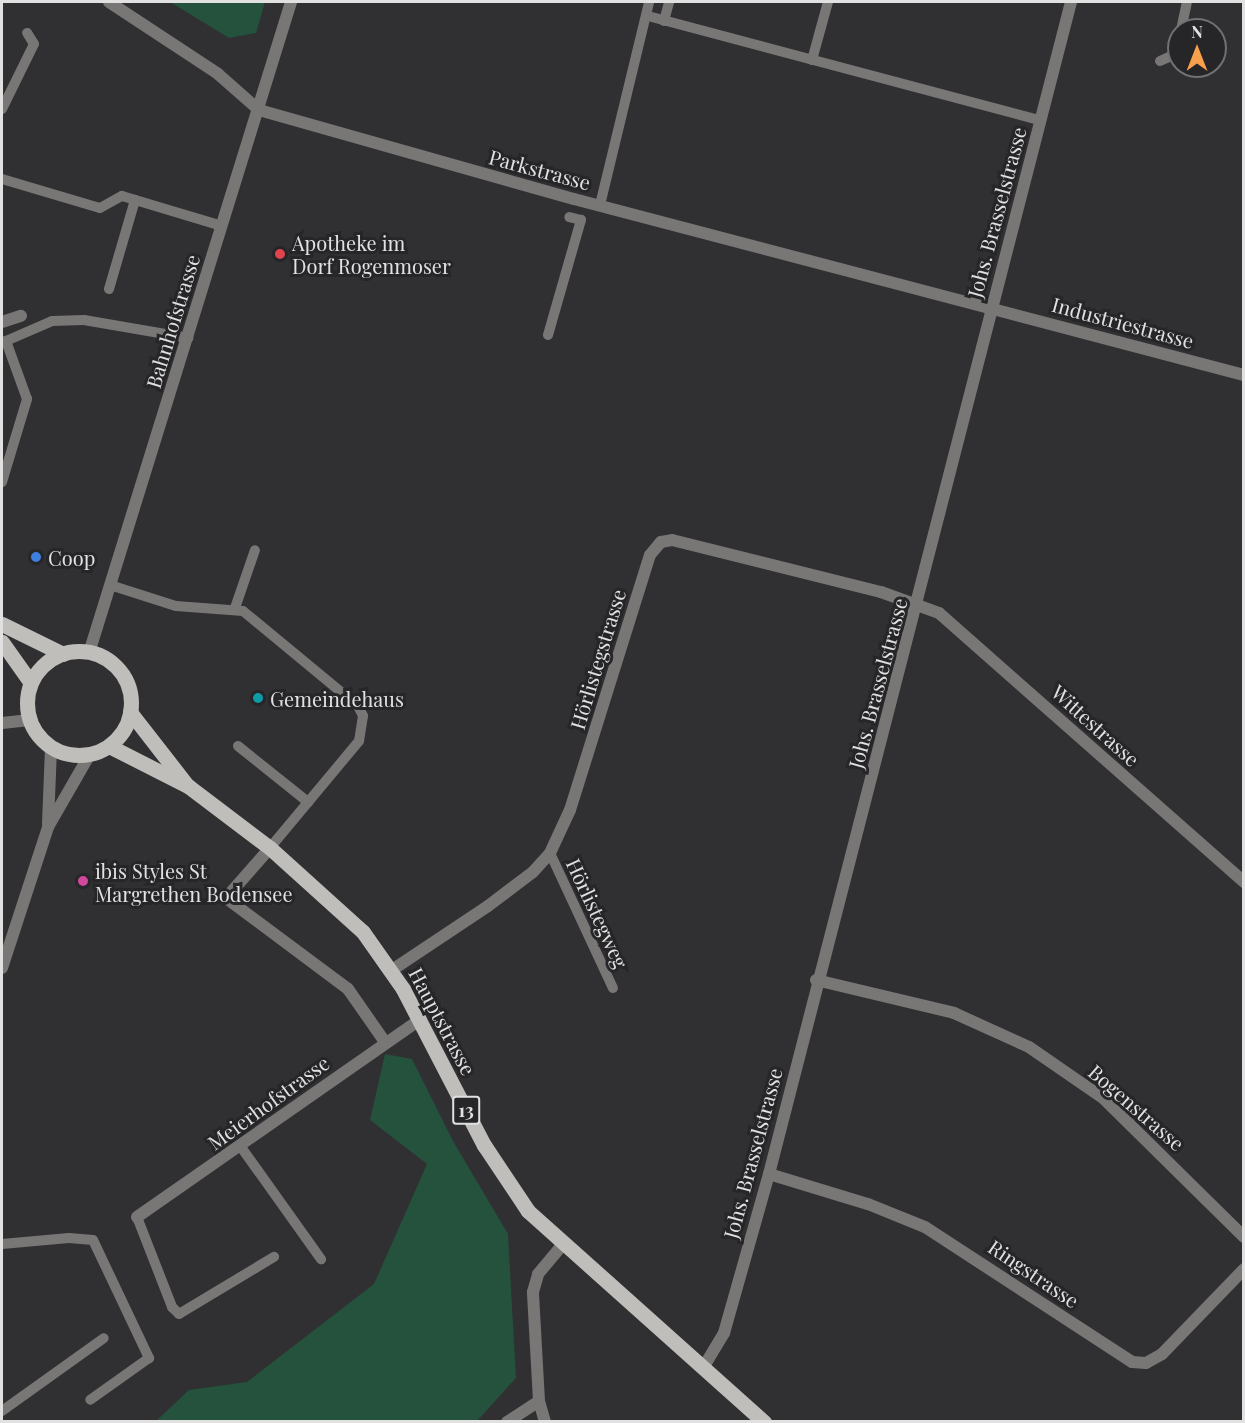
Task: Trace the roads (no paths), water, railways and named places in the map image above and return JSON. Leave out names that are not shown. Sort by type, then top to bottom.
[{"type":"main road","points":[[2,624],[63,654]]},
{"type":"main road","points":[[2,642],[31,683]]},
{"type":"main road","points":[[89,652],[104,658],[126,681],[130,712],[123,730],[110,746],[90,754],[63,753],[51,747],[30,720],[27,708],[31,683],[44,665],[63,654],[89,652]]},
{"type":"main road","name":"Hauptstrasse","points":[[130,712],[188,786]]},
{"type":"main road","name":"Hauptstrasse","points":[[110,746],[188,786],[270,848],[363,932],[392,970],[421,1019],[504,1179],[528,1211],[562,1245],[764,1422]]},
{"type":"street","name":"Parkstrasse","points":[[109,2],[218,74],[259,110],[600,206],[992,307]]},
{"type":"street","name":"Bahnhofstrasse","points":[[89,652],[291,2]]},
{"type":"street","name":"Johs. Brasselstrasse","points":[[703,1368],[724,1333],[769,1174],[816,980],[918,603],[1071,2]]},
{"type":"street","name":"Industriestrasse","points":[[992,307],[1244,375]]},
{"type":"street","points":[[2,322],[21,316]]},
{"type":"street","name":"Hörlistegstrasse","points":[[392,970],[488,906],[533,872],[550,853],[570,810],[650,555],[661,542],[683,541],[918,603]]},
{"type":"street","name":"Wittestrasse","points":[[918,603],[950,620],[1242,878]]},
{"type":"street","points":[[2,723],[30,720]]},
{"type":"street","points":[[48,827],[51,747]]},
{"type":"street","points":[[2,968],[48,827],[90,754]]},
{"type":"street","points":[[270,848],[226,898],[348,989],[385,1042]]},
{"type":"street","name":"Bogenstrasse","points":[[816,980],[954,1013],[1029,1047],[1103,1098],[1244,1237]]},
{"type":"street","name":"Meierhofstrasse","points":[[137,1216],[242,1147],[385,1042],[421,1019]]},
{"type":"street","name":"Ringstrasse","points":[[769,1174],[868,1204],[925,1227],[1132,1362],[1146,1363],[1162,1354],[1244,1269]]},
{"type":"street","points":[[545,1422],[539,1401],[533,1292],[538,1274],[562,1245]]},
{"type":"street","points":[[507,1422],[539,1401]]},
{"type":"lane","points":[[600,206],[648,16],[649,2]]},
{"type":"lane","points":[[664,21],[669,2]]},
{"type":"lane","points":[[812,60],[828,2]]},
{"type":"lane","points":[[1184,18],[1187,2]]},
{"type":"lane","points":[[648,16],[1040,120]]},
{"type":"lane","points":[[2,109],[34,44],[27,33]]},
{"type":"lane","points":[[1160,61],[1167,58]]},
{"type":"lane","points":[[2,179],[100,208],[122,196],[222,226]]},
{"type":"lane","points":[[109,289],[135,200]]},
{"type":"lane","points":[[548,335],[581,220],[569,217]]},
{"type":"lane","points":[[2,482],[27,399],[6,341],[52,321],[84,320],[188,338]]},
{"type":"lane","points":[[235,608],[255,550]]},
{"type":"lane","points":[[110,585],[176,606],[235,608],[329,680],[358,706],[363,716],[359,741],[270,848]]},
{"type":"lane","points":[[237,746],[308,802]]},
{"type":"lane","name":"Hörlistegweg","points":[[550,853],[613,988]]},
{"type":"lane","points":[[242,1147],[321,1258]]},
{"type":"lane","points":[[137,1216],[172,1307],[179,1314],[274,1257]]},
{"type":"lane","points":[[2,1244],[69,1238],[93,1240],[149,1358],[90,1400]]},
{"type":"lane","points":[[2,1411],[104,1338]]},
{"type":"place","name":"Apotheke im Dorf Rogenmoser","points":[[280,254]]},
{"type":"place","name":"Coop","points":[[36,557]]},
{"type":"place","name":"Gemeindehaus","points":[[258,698]]},
{"type":"place","name":"ibis Styles St Margrethen Bodensee","points":[[83,881]]}]
